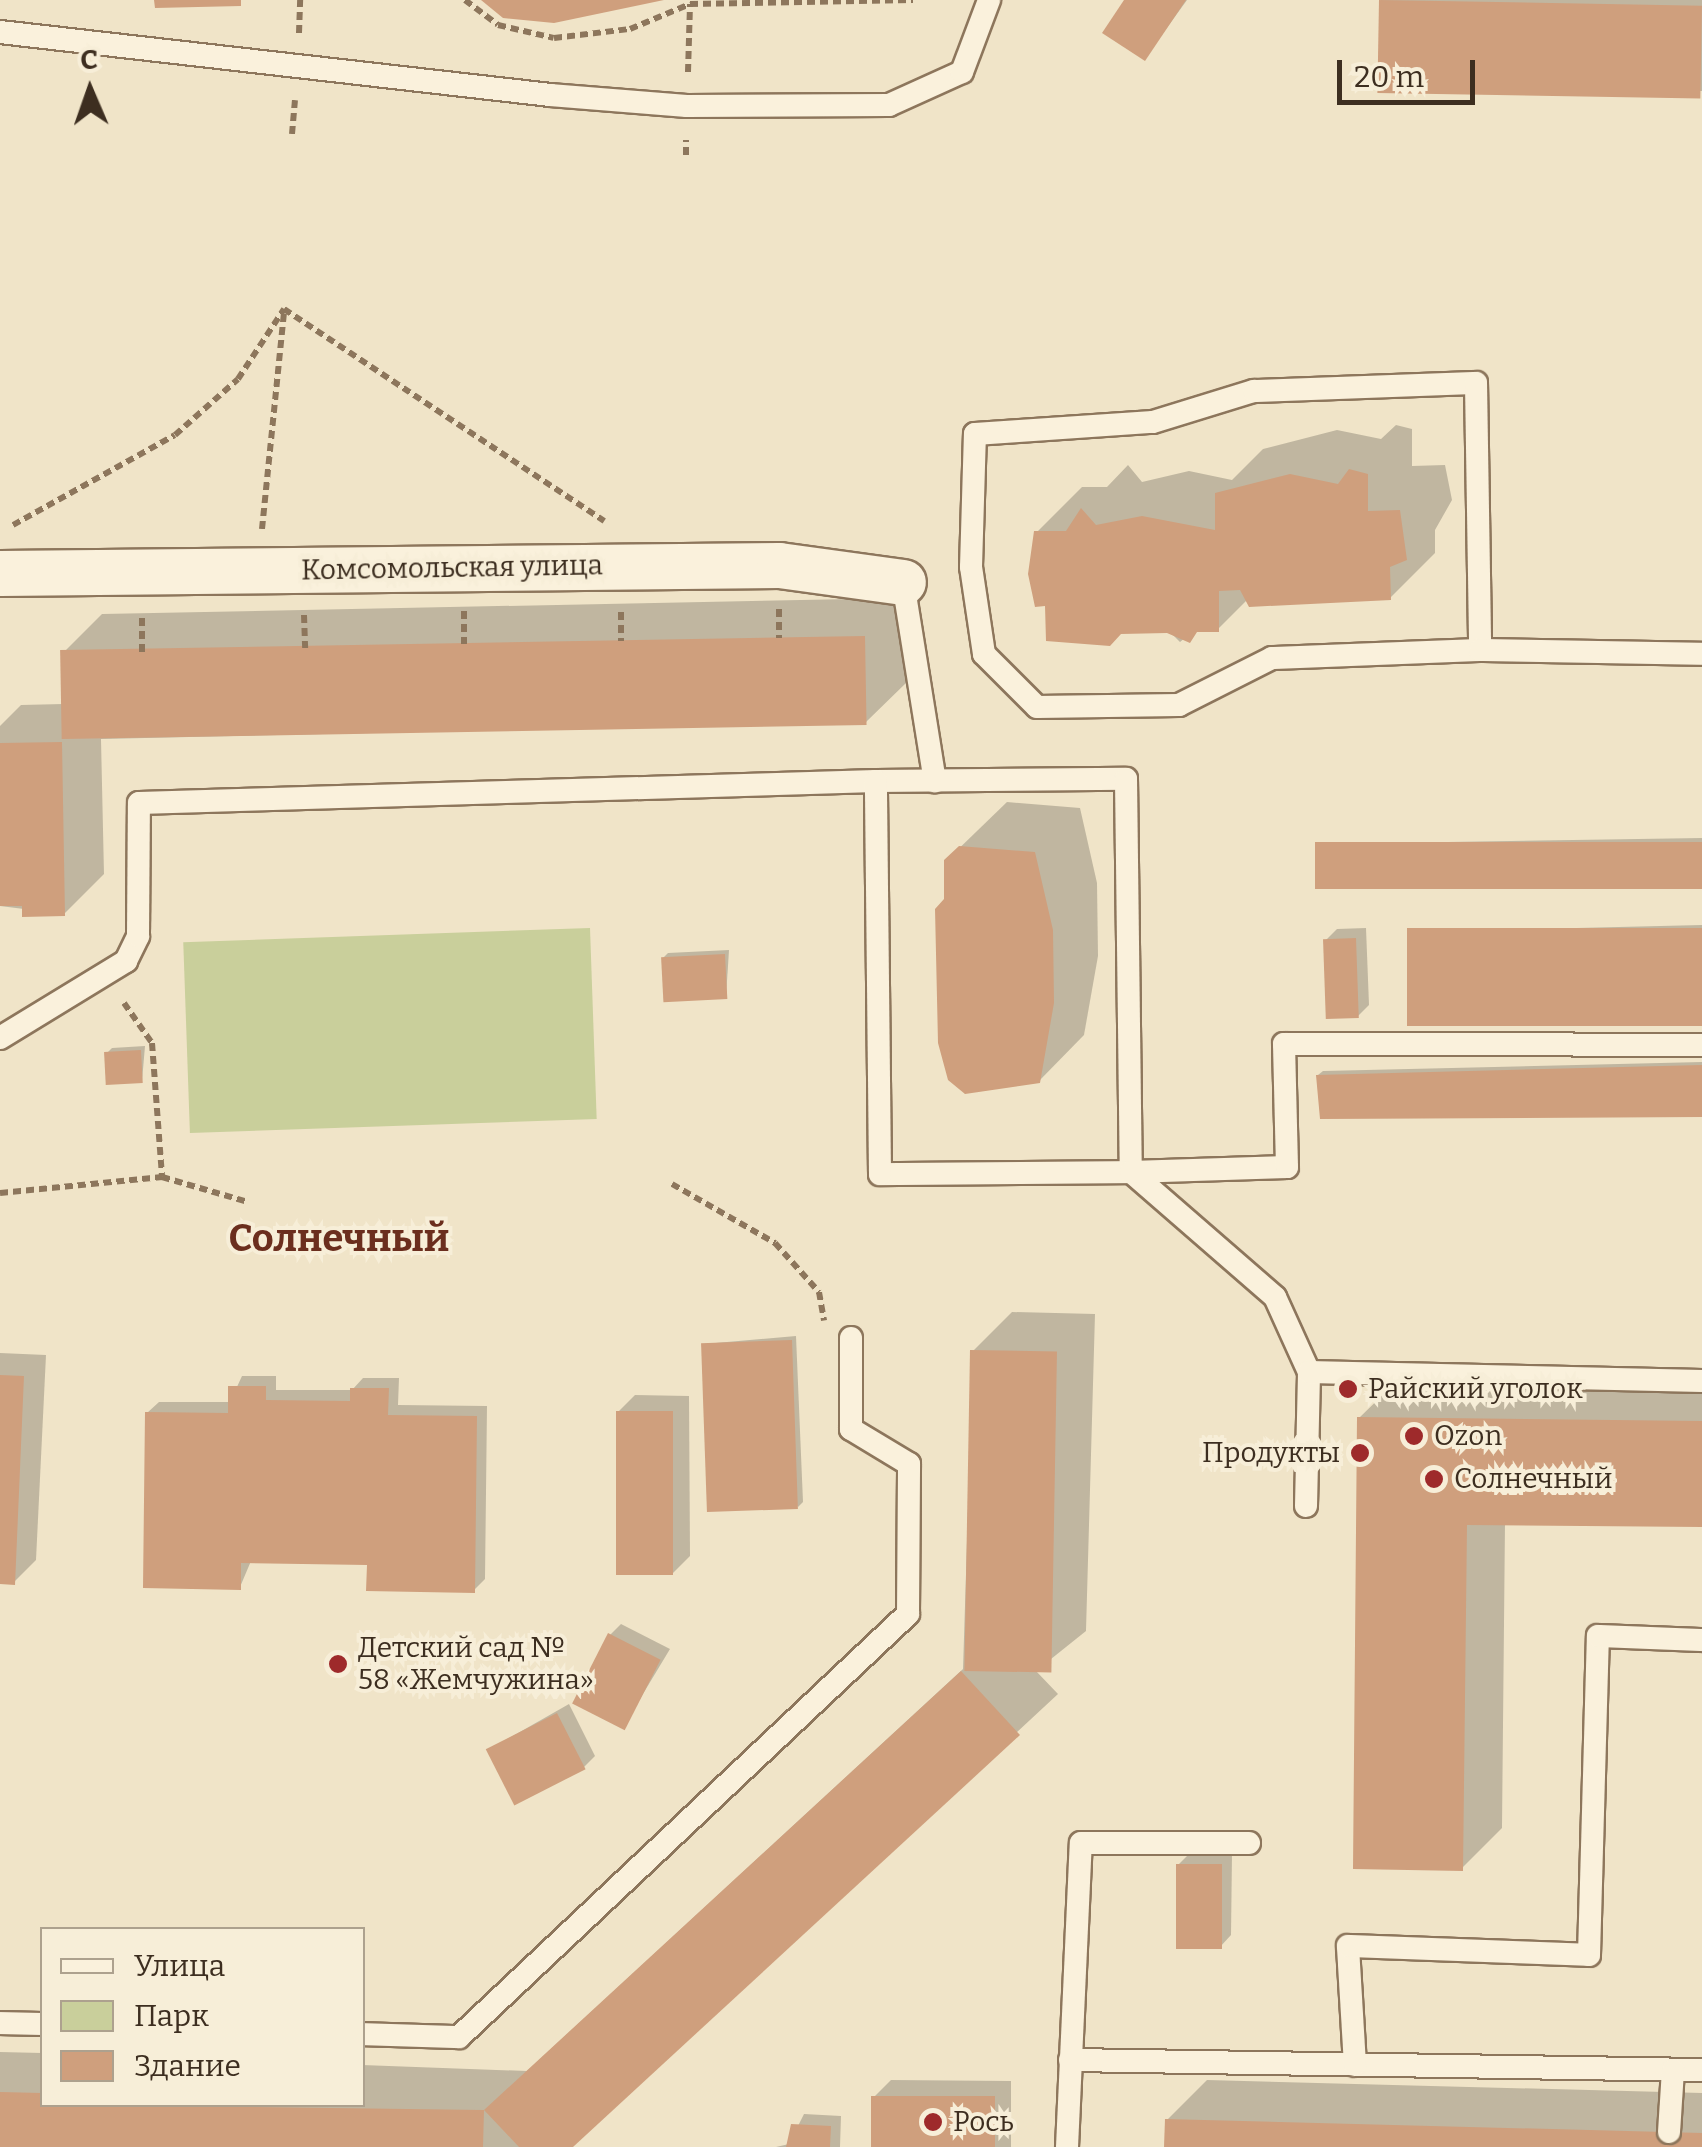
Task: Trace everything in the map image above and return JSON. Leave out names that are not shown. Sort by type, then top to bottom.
[{"type":"street","name":"Комсомольская улица","points":[[0,572],[779,565],[903,582]]},
{"type":"lane","points":[[0,32],[589,98],[889,105],[962,72],[989,0]]},
{"type":"lane","points":[[1480,650],[1476,383],[1254,390],[1153,422],[976,434],[971,567],[984,654],[1037,707],[1178,706],[1272,658],[1480,650],[1702,654]]},
{"type":"lane","points":[[903,582],[935,781]]},
{"type":"lane","points":[[0,1038],[126,961],[138,936],[139,802],[1126,779],[1131,1172],[1275,1297],[1309,1372],[1306,1506]]},
{"type":"lane","points":[[876,782],[880,1174],[1286,1167],[1284,1044],[1702,1045]]},
{"type":"lane","points":[[365,2034],[459,2037],[908,1614],[909,1464],[851,1429],[851,1338]]},
{"type":"lane","points":[[1309,1372],[1702,1381]]},
{"type":"lane","points":[[1355,2065],[1348,1946],[1589,1955],[1598,1636],[1702,1640]]},
{"type":"lane","points":[[1067,2147],[1081,1843],[1249,1843]]},
{"type":"lane","points":[[0,2023],[40,2024]]},
{"type":"lane","points":[[1070,2060],[1702,2070]]},
{"type":"lane","points":[[1669,2132],[1672,2070]]},
{"type":"path","points":[[465,0],[498,26],[554,38],[630,29],[690,4],[913,0]]},
{"type":"path","points":[[0,531],[176,435],[238,379],[284,310]]},
{"type":"path","points":[[284,310],[672,566]]},
{"type":"path","points":[[258,570],[284,310]]},
{"type":"path","points":[[104,974],[152,1043],[162,1177]]},
{"type":"path","points":[[0,1193],[162,1177],[248,1202]]},
{"type":"path","points":[[672,1184],[775,1243],[818,1292],[825,1324],[851,1338]]},
{"type":"green space","points":[[590,928],[597,1119],[190,1133],[183,942]]},
{"type":"building","points":[[154,0],[241,0],[241,6],[155,8]]},
{"type":"building","points":[[481,0],[664,0],[554,23],[503,18]]},
{"type":"building","points":[[1124,0],[1186,0],[1145,61],[1102,33]]},
{"type":"building","points":[[1379,0],[1702,6],[1700,99],[1377,93]]},
{"type":"building","points":[[1349,469],[1368,474],[1368,511],[1400,510],[1407,560],[1390,567],[1391,600],[1249,607],[1240,590],[1219,591],[1219,632],[1197,632],[1190,643],[1167,633],[1121,634],[1110,646],[1046,641],[1045,606],[1035,607],[1028,574],[1034,531],[1066,531],[1081,508],[1096,525],[1142,516],[1215,530],[1215,493],[1290,474],[1338,484]]},
{"type":"building","points":[[865,636],[867,725],[62,739],[60,650]]},
{"type":"building","points":[[62,742],[65,916],[22,917],[22,906],[0,906],[0,743]]},
{"type":"building","points":[[1315,842],[1702,842],[1702,889],[1315,889]]},
{"type":"building","points":[[959,846],[1035,852],[1053,930],[1054,1003],[1040,1083],[965,1094],[948,1080],[938,1043],[935,909],[944,899],[944,860]]},
{"type":"building","points":[[1407,928],[1702,928],[1702,1026],[1407,1026]]},
{"type":"building","points":[[1356,938],[1359,1018],[1326,1019],[1323,939]]},
{"type":"building","points":[[725,954],[727,999],[663,1002],[661,957]]},
{"type":"building","points":[[141,1050],[143,1083],[106,1085],[104,1052]]},
{"type":"building","points":[[1702,1065],[1702,1117],[1320,1119],[1316,1075]]},
{"type":"building","points":[[792,1340],[798,1509],[707,1512],[701,1343]]},
{"type":"building","points":[[970,1350],[1057,1352],[1051,1672],[964,1671]]},
{"type":"building","points":[[0,1375],[24,1376],[15,1585],[0,1584]]},
{"type":"building","points":[[228,1386],[266,1386],[266,1400],[350,1401],[350,1388],[389,1388],[388,1415],[477,1416],[475,1593],[366,1591],[367,1565],[241,1563],[241,1590],[143,1588],[145,1412],[228,1413]]},
{"type":"building","points":[[616,1411],[673,1411],[673,1575],[616,1575]]},
{"type":"building","points":[[1357,1417],[1702,1421],[1702,1527],[1467,1525],[1463,1871],[1353,1869]]},
{"type":"building","points":[[608,1633],[661,1660],[625,1730],[572,1703]]},
{"type":"building","points":[[961,1671],[1020,1735],[573,2147],[519,2147],[484,2110]]},
{"type":"building","points":[[557,1713],[586,1769],[514,1805],[486,1749]]},
{"type":"building","points":[[1176,1864],[1222,1864],[1222,1949],[1176,1949]]},
{"type":"building","points":[[0,2092],[40,2093],[40,2107],[484,2110],[483,2147],[0,2147]]},
{"type":"building","name":"Рось","points":[[871,2096],[995,2096],[995,2147],[871,2147]]},
{"type":"building","points":[[1165,2119],[1702,2133],[1702,2147],[1164,2147]]},
{"type":"building","points":[[791,2124],[831,2126],[830,2147],[786,2147]]},
{"type":"place","name":"Райский уголок","points":[[1348,1389]]},
{"type":"place","name":"Ozon","points":[[1414,1436]]},
{"type":"place","name":"Продукты","points":[[1360,1453]]},
{"type":"place","name":"Солнечный","points":[[1434,1479]]},
{"type":"place","name":"Детский сад № 58 «Жемчужина»","points":[[338,1664]]},
{"type":"place","name":"Рось","points":[[933,2122]]},
{"type":"district","name":"Солнечный","points":[[339,1239]]}]
